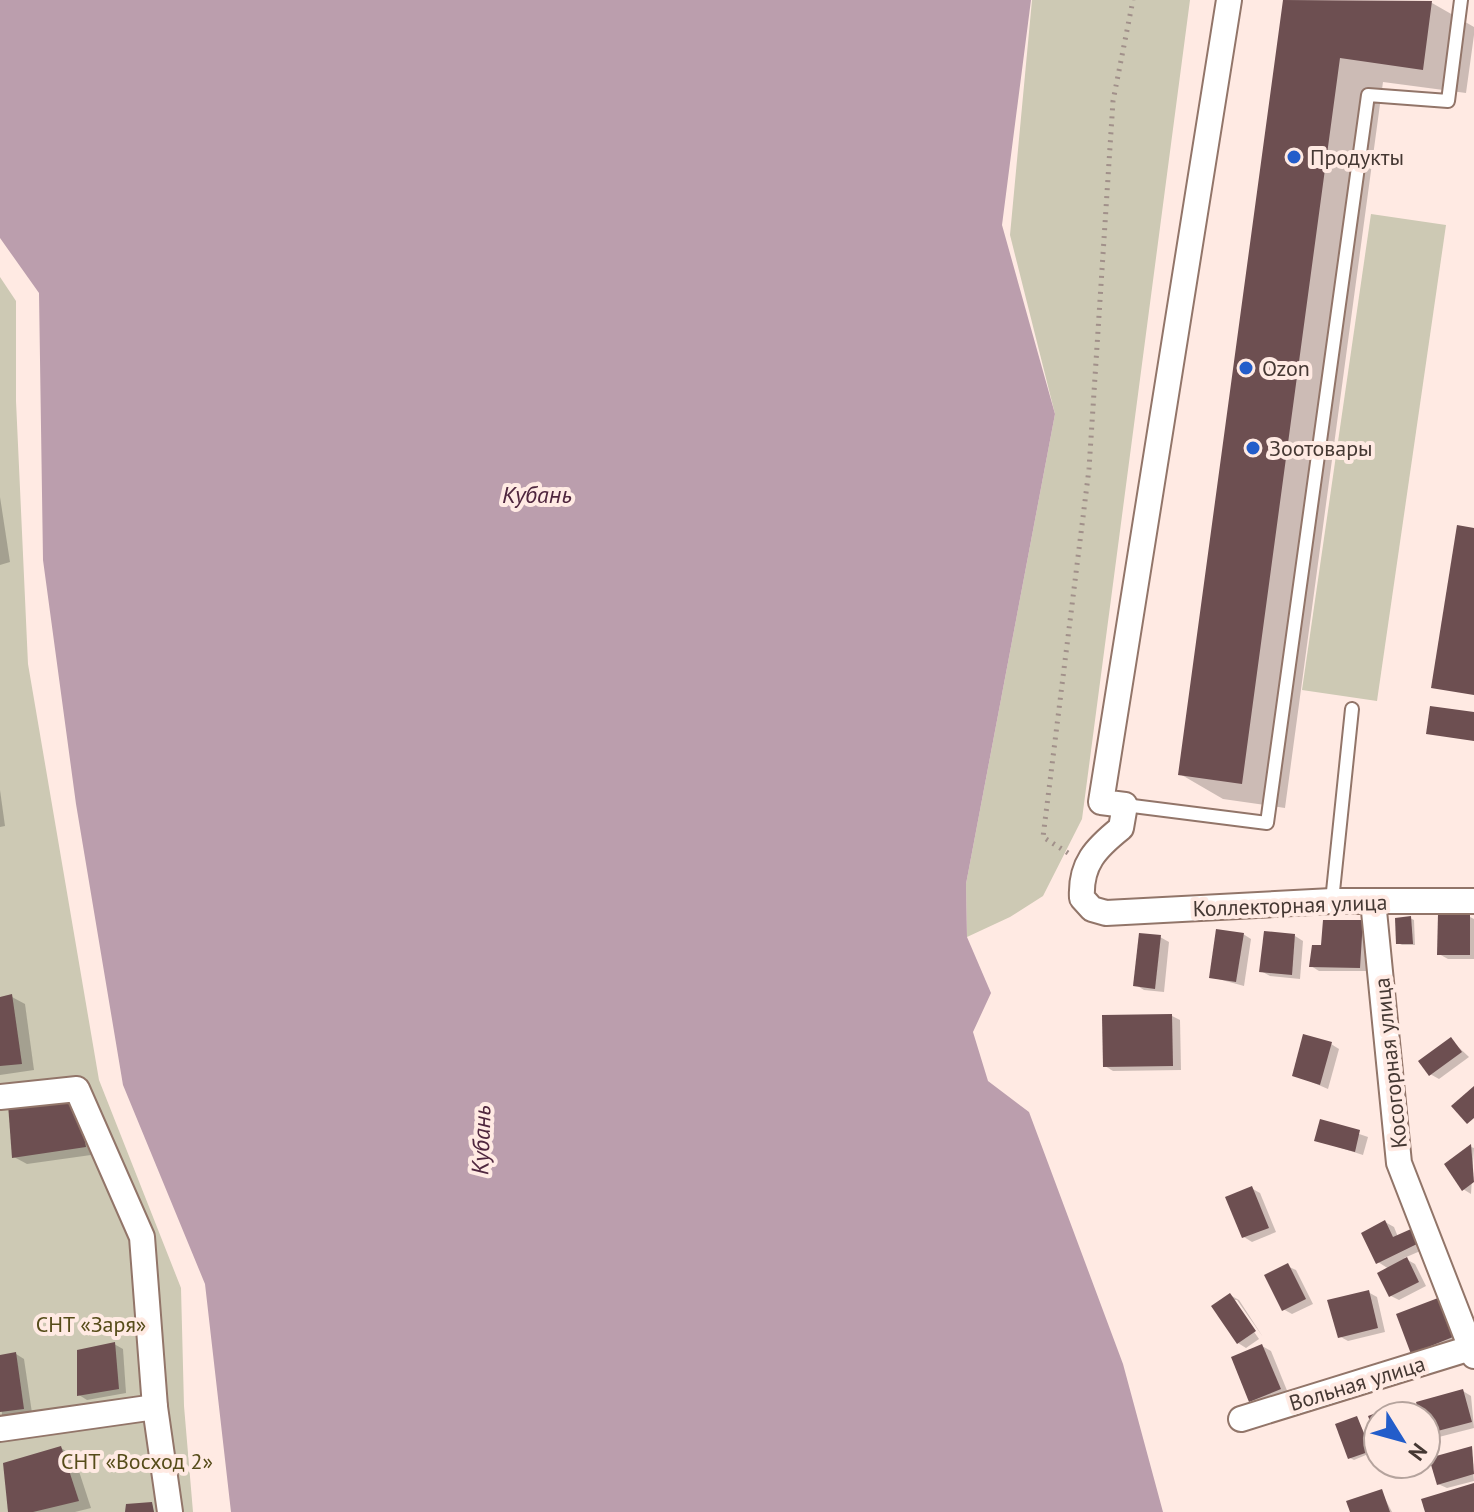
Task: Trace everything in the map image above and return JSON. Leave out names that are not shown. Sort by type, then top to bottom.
[{"type":"street","points":[[1086,864],[1098,846],[1121,828],[1125,805],[1101,802],[1229,0]]},
{"type":"street","name":"Коллекторная улица","points":[[1086,864],[1082,898],[1092,909],[1106,913],[1332,901],[1474,901]]},
{"type":"street","name":"Косогорная улица","points":[[1373,901],[1399,1163],[1473,1350]]},
{"type":"street","points":[[0,1097],[77,1089],[142,1237],[155,1407],[170,1512]]},
{"type":"street","name":"Вольная улица","points":[[1241,1419],[1473,1350]]},
{"type":"street","points":[[0,1429],[155,1407]]},
{"type":"lane","points":[[1125,805],[1267,823],[1368,95],[1448,101],[1461,0]]},
{"type":"lane","points":[[1332,901],[1352,709]]},
{"type":"path","points":[[1086,864],[1043,837],[1089,469],[1113,101],[1133,0]]},
{"type":"green space","points":[[1032,0],[1190,0],[1082,819],[1043,896],[1010,917],[967,937],[966,884],[1055,414],[1010,235]]},
{"type":"green space","points":[[1371,214],[1446,225],[1377,701],[1302,690]]},
{"type":"green space","name":"СНТ «Заря»","points":[[0,277],[16,301],[16,401],[28,664],[99,1080],[181,1288],[184,1406],[193,1512],[0,1512]]},
{"type":"water","name":"Кубань","points":[[0,0],[1031,0],[1002,225],[1055,414],[966,884],[967,937],[991,993],[973,1032],[988,1081],[1029,1112],[1123,1364],[1163,1512],[231,1512],[205,1284],[123,1085],[76,804],[43,560],[39,293],[0,238]]},
{"type":"building","points":[[1283,0],[1432,1],[1423,70],[1340,58],[1242,784],[1178,775]]},
{"type":"building","points":[[1457,525],[1474,528],[1474,695],[1431,688]]},
{"type":"building","points":[[1430,706],[1474,712],[1474,741],[1426,734]]},
{"type":"building","points":[[1438,914],[1470,915],[1470,955],[1437,955]]},
{"type":"building","points":[[1411,916],[1413,944],[1396,944],[1395,918]]},
{"type":"building","points":[[1323,920],[1363,920],[1360,968],[1309,967],[1312,945],[1321,945]]},
{"type":"building","points":[[1216,929],[1244,933],[1236,982],[1209,978]]},
{"type":"building","points":[[1264,931],[1295,934],[1292,975],[1259,972]]},
{"type":"building","points":[[1139,933],[1161,935],[1155,989],[1133,986]]},
{"type":"building","points":[[12,994],[22,1064],[0,1066],[0,997]]},
{"type":"building","points":[[1172,1014],[1173,1066],[1103,1067],[1102,1015]]},
{"type":"building","points":[[1303,1034],[1332,1042],[1320,1085],[1292,1076]]},
{"type":"building","points":[[1451,1037],[1462,1052],[1429,1076],[1418,1061]]},
{"type":"building","points":[[1474,1086],[1474,1118],[1467,1124],[1451,1106]]},
{"type":"building","points":[[76,1095],[86,1147],[12,1158],[8,1104]]},
{"type":"building","points":[[1320,1119],[1360,1130],[1355,1152],[1314,1141]]},
{"type":"building","points":[[1471,1144],[1474,1182],[1462,1191],[1444,1164]]},
{"type":"building","points":[[1252,1186],[1269,1228],[1242,1238],[1225,1197]]},
{"type":"building","points":[[1385,1220],[1393,1237],[1411,1229],[1417,1244],[1376,1264],[1361,1233]]},
{"type":"building","points":[[1407,1257],[1419,1282],[1389,1297],[1377,1273]]},
{"type":"building","points":[[1288,1263],[1306,1299],[1282,1311],[1264,1275]]},
{"type":"building","points":[[1369,1290],[1378,1328],[1338,1338],[1327,1300]]},
{"type":"building","points":[[1230,1293],[1256,1331],[1237,1344],[1211,1306]]},
{"type":"building","points":[[1438,1298],[1453,1337],[1411,1354],[1396,1314]]},
{"type":"building","points":[[115,1342],[119,1389],[77,1396],[77,1350]]},
{"type":"building","points":[[1262,1344],[1281,1389],[1249,1402],[1231,1357]]},
{"type":"building","points":[[16,1352],[24,1409],[0,1412],[0,1355]]},
{"type":"building","points":[[1463,1389],[1472,1422],[1442,1430],[1442,1400],[1423,1400]]},
{"type":"building","points":[[1357,1416],[1362,1428],[1362,1454],[1348,1459],[1335,1424]]},
{"type":"building","points":[[61,1446],[79,1501],[33,1512],[8,1512],[3,1463]]},
{"type":"building","points":[[1472,1446],[1474,1474],[1437,1485],[1436,1480],[1442,1480],[1442,1454]]},
{"type":"building","points":[[1474,1483],[1474,1512],[1425,1512],[1421,1499]]},
{"type":"building","points":[[1382,1489],[1390,1512],[1350,1512],[1346,1501]]},
{"type":"building","points":[[152,1502],[154,1512],[125,1512],[126,1504]]},
{"type":"place","name":"Продукты","points":[[1294,157]]},
{"type":"place","name":"Ozon","points":[[1246,368]]},
{"type":"place","name":"Зоотовары","points":[[1253,448]]},
{"type":"park label","name":"СНТ «Восход 2»","points":[[137,1461]]}]
